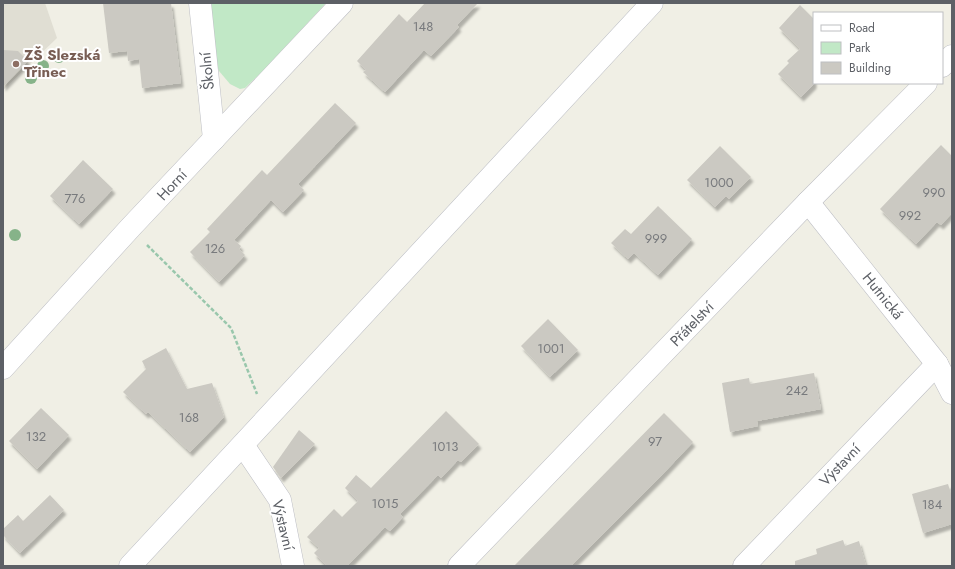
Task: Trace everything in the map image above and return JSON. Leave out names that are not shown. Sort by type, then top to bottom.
[{"type":"street","name":"Školní","points":[[200,3],[214,140]]},
{"type":"street","name":"Horní","points":[[3,368],[130,228],[342,3]]},
{"type":"street","points":[[130,566],[652,3]]},
{"type":"street","points":[[943,65],[952,56]]},
{"type":"street","name":"Přátelství","points":[[459,566],[808,202],[925,84]]},
{"type":"street","name":"Hutnická","points":[[808,202],[937,364],[952,393]]},
{"type":"street","name":"Výstavní","points":[[744,566],[937,364]]},
{"type":"street","name":"Výstavní","points":[[243,445],[280,500],[293,566]]},
{"type":"path","points":[[143,242],[231,328],[267,419]]},
{"type":"shaded area","name":"ZŠ Slezská Třinec","points":[[3,3],[45,3],[57,38],[3,90]]},
{"type":"green space","points":[[210,3],[326,3],[265,69],[245,88],[240,89],[230,84],[219,71],[215,59]]},
{"type":"building","points":[[103,3],[171,3],[181,83],[142,88],[139,59],[128,61],[127,51],[109,53]]},
{"type":"building","points":[[425,3],[478,3],[457,25],[459,27],[431,56],[424,50],[385,92],[363,72],[366,70],[357,61],[399,14],[407,22]]},
{"type":"building","points":[[800,5],[813,18],[814,84],[801,97],[778,74],[789,63],[787,61],[800,49],[779,28]]},
{"type":"building","points":[[3,50],[18,51],[28,61],[3,87]]},
{"type":"building","points":[[335,103],[356,123],[298,184],[304,190],[283,212],[271,200],[234,240],[241,246],[239,249],[245,255],[219,282],[190,252],[210,232],[207,229],[262,170],[267,175]]},
{"type":"building","points":[[941,145],[952,156],[952,213],[941,225],[937,222],[916,244],[880,209]]},
{"type":"building","points":[[720,146],[751,177],[729,199],[726,196],[715,207],[687,180]]},
{"type":"building","points":[[83,160],[113,189],[79,224],[50,196]]},
{"type":"building","points":[[658,206],[692,239],[658,275],[634,253],[628,259],[611,243],[625,229],[631,234]]},
{"type":"building","points":[[548,319],[578,350],[550,377],[521,346]]},
{"type":"building","points":[[166,348],[187,389],[212,383],[224,417],[190,452],[148,412],[146,414],[123,392],[146,369],[142,361]]},
{"type":"building","points":[[814,373],[821,409],[757,421],[758,426],[730,432],[722,383],[749,378],[750,384]]},
{"type":"building","points":[[41,408],[69,435],[37,469],[9,441]]},
{"type":"building","points":[[446,411],[479,444],[461,462],[458,460],[441,478],[438,475],[400,514],[403,517],[390,531],[385,527],[347,566],[327,566],[314,553],[319,548],[307,537],[334,509],[342,517],[358,501],[345,488],[356,475],[371,488]]},
{"type":"building","points":[[664,413],[693,442],[660,477],[571,566],[514,566]]},
{"type":"building","points":[[299,430],[315,444],[281,478],[273,467]]},
{"type":"building","points":[[948,484],[952,497],[952,524],[923,533],[912,494]]},
{"type":"building","points":[[50,495],[64,510],[20,553],[3,535],[3,529],[18,515],[23,521]]},
{"type":"building","points":[[843,540],[845,546],[859,541],[866,566],[795,566],[795,561],[817,554],[816,549]]},
{"type":"place","name":"ZŠ Slezská Třinec","points":[[16,64]]}]
